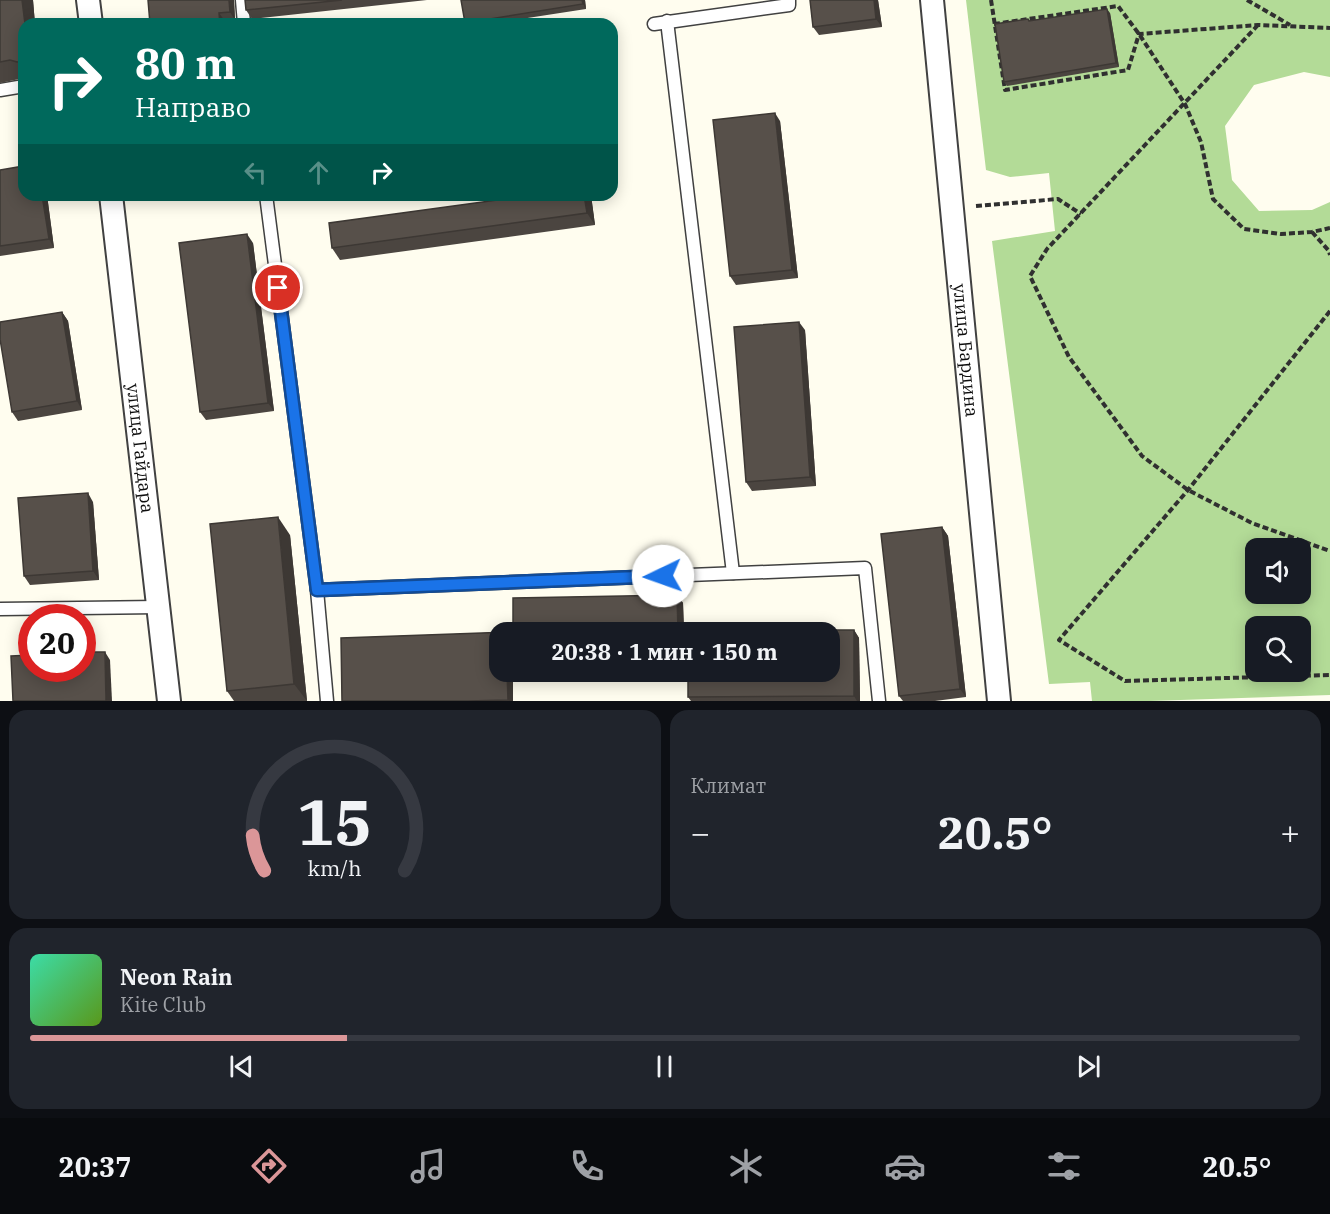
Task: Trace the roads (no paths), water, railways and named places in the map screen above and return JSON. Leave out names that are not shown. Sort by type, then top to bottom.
[{"type":"street","points":[[88,0],[90,18]]},
{"type":"street","name":"улица Бардина","points":[[932,0],[999,701]]},
{"type":"street","name":"улица Гайдара","points":[[112,201],[169,701]]},
{"type":"lane","points":[[242,0],[244,18]]},
{"type":"lane","points":[[654,24],[789,5],[789,0]]},
{"type":"lane","points":[[667,21],[733,573]]},
{"type":"lane","points":[[0,90],[18,87]]},
{"type":"lane","points":[[267,201],[317,590],[327,701]]},
{"type":"lane","points":[[317,590],[865,568],[879,701]]},
{"type":"lane","points":[[0,609],[158,607]]}]
